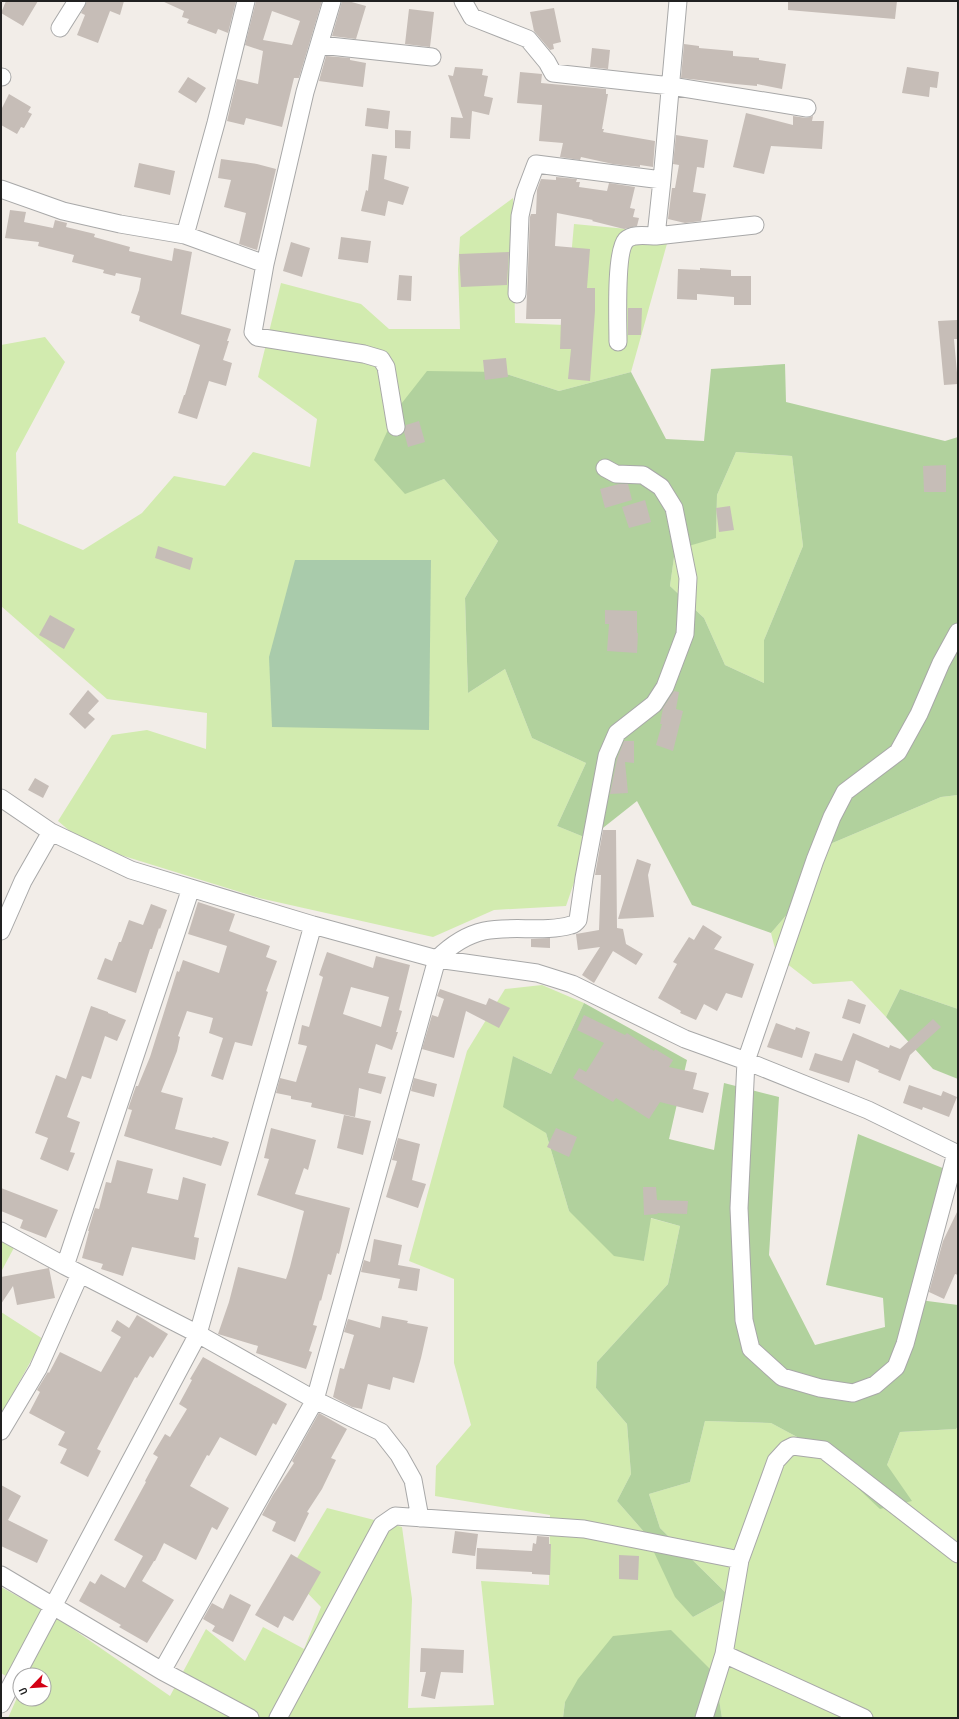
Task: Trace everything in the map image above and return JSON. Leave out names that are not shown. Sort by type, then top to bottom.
[{"type":"street","points":[[60,28],[77,1]]},
{"type":"street","points":[[185,235],[216,123],[246,1]]},
{"type":"street","points":[[332,1],[305,92],[265,264],[253,329],[255,336],[364,354],[381,359],[386,367],[396,427]]},
{"type":"street","points":[[462,1],[472,17],[528,39],[547,62],[553,73],[671,86],[807,108]]},
{"type":"street","points":[[656,236],[678,1]]},
{"type":"street","points":[[320,45],[432,57]]},
{"type":"street","points":[[517,294],[520,216],[525,193],[536,164],[662,180]]},
{"type":"street","points":[[1,189],[63,211],[120,224],[185,235],[265,264]]},
{"type":"street","points":[[618,342],[620,258],[626,241],[632,237],[656,236],[755,225]]},
{"type":"street","points":[[162,1671],[315,1400],[437,959],[460,941],[483,931],[503,928],[553,927],[571,925],[576,922],[607,756],[617,733],[654,704],[665,687],[686,634],[688,578],[674,508],[661,487],[643,475],[616,474],[605,468]]},
{"type":"street","points":[[1,798],[51,832],[131,870],[313,925],[437,959],[537,973],[572,984],[685,1039],[746,1061],[868,1110],[957,1153],[905,1344],[896,1367],[875,1385],[854,1393],[820,1388],[782,1377],[751,1349],[744,1320],[740,1208],[746,1061],[815,860],[832,816],[845,792],[898,752],[919,714],[941,663],[958,632]]},
{"type":"street","points":[[1,931],[23,881],[51,832]]},
{"type":"street","points":[[65,1266],[191,888]]},
{"type":"street","points":[[1,1704],[198,1334],[313,925]]},
{"type":"street","points":[[1,1231],[80,1274],[198,1334],[315,1400],[381,1432],[399,1455],[413,1480],[420,1518]]},
{"type":"street","points":[[1,1431],[38,1369],[80,1274]]},
{"type":"street","points":[[704,1718],[724,1654],[740,1560],[776,1461],[787,1449],[793,1446],[824,1450],[958,1554]]},
{"type":"street","points":[[278,1718],[382,1525],[395,1516],[584,1529],[740,1560]]},
{"type":"street","points":[[1,1575],[162,1671],[250,1718]]},
{"type":"street","points":[[724,1654],[864,1718]]},
{"type":"green space","points":[[513,198],[515,323],[565,325],[574,224],[670,233],[631,372],[559,391],[500,372],[405,493],[444,479],[498,541],[465,598],[468,693],[505,669],[532,738],[586,763],[557,826],[589,839],[566,906],[494,910],[433,937],[259,898],[85,844],[58,821],[112,735],[147,730],[206,749],[207,713],[107,699],[1,606],[1,345],[45,337],[65,362],[16,453],[18,523],[83,550],[142,513],[174,476],[225,486],[253,452],[310,467],[317,419],[258,377],[281,283],[361,304],[389,329],[460,329],[458,269],[460,237]]},
{"type":"green space","points":[[785,364],[786,402],[945,441],[958,437],[958,795],[941,797],[823,847],[807,891],[771,933],[692,905],[637,801],[589,839],[557,826],[586,763],[532,738],[505,669],[468,693],[465,598],[498,541],[444,479],[405,494],[374,460],[398,408],[427,371],[500,372],[559,391],[631,372],[666,439],[704,441],[711,369]],"holes":[[[736,452],[792,456],[803,546],[764,640],[764,683],[725,665],[704,618],[670,586],[675,550],[716,538],[717,495]]]},
{"type":"green space","points":[[736,452],[792,456],[803,546],[764,640],[764,683],[725,665],[704,618],[670,586],[675,550],[716,537],[717,495]]},
{"type":"green space","points":[[295,560],[431,560],[429,730],[272,727],[269,657]]},
{"type":"green space","points":[[958,795],[958,1009],[900,989],[886,1017],[852,981],[813,984],[777,956],[771,933],[807,891],[823,847],[941,797]]},
{"type":"green space","points":[[542,985],[584,1003],[551,1074],[513,1056],[546,1133],[569,1211],[644,1261],[650,1218],[680,1226],[668,1284],[597,1362],[596,1388],[627,1424],[631,1474],[617,1501],[645,1533],[693,1617],[730,1597],[660,1528],[649,1494],[690,1482],[705,1421],[771,1423],[812,1445],[887,1465],[900,1432],[956,1429],[958,1426],[958,1718],[722,1718],[715,1674],[565,1702],[563,1718],[8,1718],[13,1707],[52,1707],[52,1667],[12,1667],[12,1680],[1,1673],[1,1587],[57,1618],[170,1696],[206,1629],[245,1661],[263,1627],[304,1649],[321,1607],[288,1573],[327,1508],[402,1527],[412,1599],[408,1708],[494,1705],[481,1581],[549,1585],[550,1515],[435,1496],[436,1466],[471,1425],[454,1363],[454,1279],[409,1261],[467,1051],[505,989]]},
{"type":"green space","points":[[900,989],[958,1009],[958,1079],[933,1069],[886,1017]]},
{"type":"green space","points":[[584,1003],[687,1060],[669,1139],[714,1150],[724,1083],[779,1097],[769,1255],[815,1345],[885,1327],[883,1298],[826,1285],[858,1134],[945,1169],[912,1299],[958,1305],[958,1426],[956,1429],[900,1432],[887,1465],[912,1501],[880,1509],[812,1445],[771,1423],[705,1421],[690,1482],[649,1494],[660,1528],[730,1597],[693,1617],[675,1597],[645,1533],[617,1501],[631,1474],[627,1424],[596,1388],[597,1362],[668,1284],[680,1226],[651,1218],[644,1261],[614,1256],[569,1211],[546,1133],[503,1107],[513,1056],[551,1074]]},
{"type":"green space","points":[[1,1236],[16,1244],[1,1272]]},
{"type":"green space","points":[[1,1312],[43,1339],[1,1415]]},
{"type":"green space","points":[[671,1630],[715,1674],[722,1718],[563,1718],[565,1702],[578,1679],[613,1636]]},
{"type":"building","points":[[6,1],[38,1],[23,26],[1,13]]},
{"type":"building","points":[[87,1],[124,1],[120,15],[110,11],[98,43],[77,35],[85,15],[81,13]]},
{"type":"building","points":[[162,1],[236,1],[228,33],[218,29],[216,34],[187,23],[189,19],[182,17],[184,11]]},
{"type":"building","points":[[256,1],[322,1],[299,78],[294,78],[282,127],[246,118],[244,125],[227,121],[237,79],[258,84],[263,51],[245,45]],"holes":[[[272,11],[300,21],[292,45],[263,40]]]},
{"type":"building","points":[[342,1],[348,1],[366,6],[356,39],[332,36]]},
{"type":"building","points":[[788,1],[897,1],[895,19],[788,10]]},
{"type":"building","points":[[554,8],[561,42],[553,44],[554,49],[550,50],[534,31],[530,12]]},
{"type":"building","points":[[409,9],[434,12],[430,47],[405,44]]},
{"type":"building","points":[[684,44],[699,46],[699,48],[733,51],[733,56],[759,58],[759,60],[786,64],[782,89],[757,84],[757,86],[681,78]]},
{"type":"building","points":[[592,48],[610,50],[608,69],[590,67]]},
{"type":"building","points":[[326,56],[350,58],[350,60],[366,63],[363,87],[319,81]]},
{"type":"building","points":[[455,67],[483,69],[482,75],[488,76],[484,96],[493,98],[489,115],[472,111],[470,139],[450,138],[451,117],[463,118],[448,75],[453,76]]},
{"type":"building","points":[[907,67],[939,72],[937,88],[930,87],[929,97],[902,93]]},
{"type":"building","points":[[520,72],[542,74],[541,83],[606,89],[606,94],[608,94],[602,129],[604,129],[603,132],[655,141],[653,167],[613,164],[581,157],[580,160],[560,157],[563,143],[539,141],[542,105],[517,103]]},
{"type":"building","points":[[188,77],[206,88],[196,103],[178,92]]},
{"type":"building","points":[[9,94],[31,107],[28,112],[32,114],[24,128],[21,127],[17,134],[1,125],[1,110]]},
{"type":"building","points":[[367,108],[390,111],[388,129],[365,126]]},
{"type":"building","points":[[746,113],[793,125],[793,116],[806,118],[813,116],[812,121],[824,121],[822,149],[771,146],[764,174],[733,167]]},
{"type":"building","points":[[395,130],[411,131],[410,149],[395,148]]},
{"type":"building","points":[[676,135],[708,140],[704,168],[697,167],[693,192],[706,194],[701,221],[685,223],[668,219],[672,188],[675,188],[679,165],[673,164]]},
{"type":"building","points":[[372,154],[387,156],[384,179],[409,187],[403,205],[388,201],[385,216],[361,211],[366,190],[368,191]]},
{"type":"building","points":[[221,159],[257,164],[276,169],[257,250],[239,244],[246,213],[224,207],[231,180],[218,178]]},
{"type":"building","points":[[139,163],[175,171],[170,195],[134,187]]},
{"type":"building","points":[[556,177],[577,179],[576,182],[580,182],[579,187],[607,191],[609,183],[635,187],[630,208],[635,209],[633,217],[639,218],[637,226],[624,229],[592,221],[593,220],[557,213],[555,246],[590,249],[587,288],[595,288],[595,311],[590,381],[568,379],[571,349],[560,349],[561,319],[526,319],[530,217],[531,214],[536,214],[537,190],[541,179],[556,180]]},
{"type":"building","points":[[10,210],[26,212],[24,222],[53,228],[55,220],[67,223],[66,227],[95,234],[94,237],[130,247],[129,251],[172,261],[174,248],[192,252],[181,314],[231,329],[223,360],[232,363],[226,386],[209,381],[197,419],[178,413],[200,345],[139,321],[140,316],[131,313],[139,290],[141,278],[116,273],[115,276],[103,273],[104,270],[72,262],[74,255],[38,246],[39,242],[5,238]]},
{"type":"building","points":[[341,237],[371,241],[368,263],[338,259]]},
{"type":"building","points":[[291,242],[310,248],[302,277],[283,271]]},
{"type":"building","points":[[509,252],[507,285],[461,287],[459,254]]},
{"type":"building","points":[[700,268],[731,270],[731,276],[751,276],[751,305],[734,305],[734,297],[697,294],[697,300],[677,299],[678,269],[700,270]]},
{"type":"building","points":[[399,275],[412,276],[411,301],[397,300]]},
{"type":"building","points":[[628,308],[642,308],[641,335],[628,335]]},
{"type":"building","points":[[957,320],[958,339],[954,339],[958,384],[944,385],[938,321]]},
{"type":"building","points":[[506,358],[508,377],[485,380],[483,360]]},
{"type":"building","points":[[419,421],[425,442],[408,447],[404,432],[406,425]]},
{"type":"building","points":[[946,465],[946,492],[924,492],[923,466]]},
{"type":"building","points":[[619,484],[628,484],[632,500],[605,508],[600,489]]},
{"type":"building","points":[[645,500],[651,522],[629,528],[622,507]]},
{"type":"building","points":[[730,506],[734,530],[719,532],[716,508]]},
{"type":"building","points":[[158,546],[193,558],[190,570],[155,558]]},
{"type":"building","points":[[605,610],[637,611],[637,653],[607,651],[609,624],[605,624]]},
{"type":"building","points":[[50,615],[75,629],[64,649],[39,635]]},
{"type":"building","points":[[88,690],[99,701],[88,713],[95,719],[85,729],[69,714]]},
{"type":"building","points":[[674,691],[679,692],[676,709],[683,711],[673,751],[656,745],[662,724],[660,724],[663,708]]},
{"type":"building","points":[[624,741],[634,741],[634,763],[625,762],[628,793],[610,794],[617,759]]},
{"type":"building","points":[[35,778],[49,786],[43,798],[28,790]]},
{"type":"building","points":[[603,830],[616,830],[617,928],[623,929],[626,944],[643,954],[636,965],[613,951],[594,983],[582,975],[600,947],[578,950],[576,934],[599,930],[601,875],[595,875]]},
{"type":"building","points":[[637,859],[651,864],[648,875],[654,917],[618,919]]},
{"type":"building","points":[[198,902],[235,914],[229,931],[270,946],[266,957],[277,961],[266,991],[268,992],[252,1046],[235,1042],[223,1080],[211,1076],[223,1038],[209,1033],[213,1018],[187,1011],[178,1036],[180,1037],[177,1051],[161,1092],[183,1098],[175,1129],[229,1142],[221,1166],[124,1136],[132,1110],[128,1109],[136,1086],[138,1086],[150,1057],[177,971],[179,972],[183,960],[219,973],[227,946],[188,934]]},
{"type":"building","points":[[151,904],[167,910],[152,949],[150,949],[136,993],[97,979],[105,958],[112,961],[129,920],[143,925]]},
{"type":"building","points":[[703,925],[722,937],[714,949],[754,964],[742,998],[726,993],[717,1011],[704,1004],[696,1020],[680,1013],[681,1011],[658,998],[677,964],[673,962],[689,937],[694,940]]},
{"type":"building","points":[[550,938],[550,948],[531,947],[531,939]]},
{"type":"building","points":[[327,952],[373,968],[376,956],[410,965],[399,1010],[402,1011],[396,1032],[398,1032],[392,1050],[376,1044],[368,1073],[386,1077],[381,1094],[359,1088],[355,1117],[311,1107],[312,1103],[291,1099],[291,1096],[276,1093],[280,1078],[296,1082],[307,1046],[298,1044],[302,1025],[309,1027],[323,977],[319,975]],"holes":[[[351,987],[389,997],[381,1027],[343,1014]]]},
{"type":"building","points":[[440,989],[486,1005],[489,998],[510,1008],[499,1028],[466,1011],[454,1058],[422,1049],[432,1015],[438,1017],[444,999],[437,996]]},
{"type":"building","points":[[848,999],[866,1005],[860,1024],[842,1018]]},
{"type":"building","points":[[91,1006],[126,1020],[117,1041],[105,1036],[91,1079],[82,1076],[67,1117],[80,1122],[70,1152],[75,1153],[68,1171],[40,1159],[48,1138],[35,1133],[56,1075],[66,1079]]},
{"type":"building","points":[[584,1015],[625,1035],[627,1033],[654,1051],[655,1049],[673,1060],[669,1067],[697,1073],[693,1089],[709,1093],[703,1113],[660,1102],[649,1119],[616,1098],[613,1102],[573,1078],[579,1068],[586,1072],[604,1043],[577,1030]]},
{"type":"building","points":[[933,1019],[941,1027],[910,1055],[900,1081],[878,1072],[879,1070],[856,1060],[849,1083],[809,1070],[815,1053],[842,1061],[853,1033],[889,1048],[890,1045],[900,1049]]},
{"type":"building","points":[[776,1023],[795,1030],[796,1027],[810,1032],[802,1058],[767,1047]]},
{"type":"building","points":[[414,1078],[437,1084],[434,1097],[411,1091]]},
{"type":"building","points":[[909,1085],[941,1096],[943,1091],[957,1097],[949,1117],[923,1107],[922,1110],[903,1103]]},
{"type":"building","points":[[344,1115],[371,1121],[363,1155],[337,1148]]},
{"type":"building","points":[[271,1128],[316,1140],[308,1170],[304,1168],[295,1194],[350,1208],[339,1254],[337,1253],[331,1275],[328,1274],[313,1325],[317,1326],[309,1351],[312,1352],[306,1369],[256,1353],[258,1346],[218,1334],[229,1302],[238,1267],[286,1279],[290,1267],[304,1211],[257,1195],[269,1159],[264,1158]]},
{"type":"building","points":[[556,1128],[577,1137],[569,1157],[547,1147]]},
{"type":"building","points":[[398,1138],[420,1144],[412,1180],[426,1184],[418,1208],[386,1197],[397,1161],[392,1160]]},
{"type":"building","points":[[117,1160],[153,1169],[147,1193],[178,1200],[183,1177],[206,1184],[194,1237],[199,1238],[195,1260],[132,1247],[123,1276],[101,1269],[103,1264],[82,1258],[95,1208],[99,1209],[106,1182],[111,1183]]},
{"type":"building","points":[[643,1187],[656,1187],[657,1200],[688,1201],[687,1214],[657,1213],[658,1214],[644,1215]]},
{"type":"building","points":[[1,1188],[58,1210],[46,1238],[20,1228],[23,1220],[1,1211]]},
{"type":"building","points":[[958,1210],[958,1275],[955,1274],[944,1299],[929,1292],[943,1241]]},
{"type":"building","points":[[374,1239],[402,1245],[398,1265],[420,1269],[417,1291],[398,1288],[400,1279],[361,1272],[364,1260],[370,1262]]},
{"type":"building","points":[[49,1268],[55,1298],[17,1305],[13,1286],[1,1304],[1,1277]]},
{"type":"building","points":[[137,1315],[168,1334],[153,1358],[150,1356],[137,1378],[135,1377],[97,1449],[101,1451],[88,1477],[60,1463],[67,1449],[58,1445],[65,1432],[29,1413],[40,1392],[37,1390],[48,1372],[49,1373],[60,1352],[101,1372],[121,1337],[111,1331],[117,1320],[129,1328]]},
{"type":"building","points":[[382,1316],[428,1327],[414,1383],[393,1377],[390,1390],[368,1384],[362,1409],[352,1407],[333,1397],[340,1368],[344,1369],[354,1335],[344,1332],[348,1319],[380,1328]]},
{"type":"building","points":[[203,1357],[287,1404],[276,1425],[273,1423],[256,1456],[220,1437],[209,1456],[207,1455],[190,1486],[229,1508],[217,1530],[212,1527],[196,1560],[164,1543],[155,1561],[142,1581],[174,1600],[147,1643],[119,1627],[121,1625],[79,1601],[90,1581],[95,1584],[101,1574],[125,1588],[143,1556],[114,1540],[158,1457],[153,1454],[165,1434],[170,1437],[187,1409],[179,1404],[192,1380],[190,1379]]},
{"type":"building","points":[[319,1413],[347,1429],[331,1458],[336,1460],[322,1489],[307,1512],[309,1513],[295,1542],[272,1531],[276,1522],[262,1515],[294,1463],[292,1461]]},
{"type":"building","points":[[1,1485],[21,1496],[8,1520],[48,1540],[37,1563],[1,1546]]},
{"type":"building","points":[[455,1531],[478,1534],[475,1556],[452,1553]]},
{"type":"building","points":[[537,1536],[549,1537],[549,1544],[551,1544],[550,1575],[532,1574],[532,1572],[476,1569],[477,1548],[532,1551],[533,1543],[536,1544]]},
{"type":"building","points":[[291,1554],[321,1572],[293,1621],[284,1616],[278,1628],[255,1615]]},
{"type":"building","points":[[619,1555],[639,1556],[638,1580],[619,1579]]},
{"type":"building","points":[[230,1594],[251,1605],[233,1642],[212,1631],[215,1626],[203,1619],[212,1603],[223,1609]]},
{"type":"building","points":[[421,1648],[464,1650],[463,1673],[441,1672],[435,1699],[421,1696],[426,1672],[420,1672]]}]
